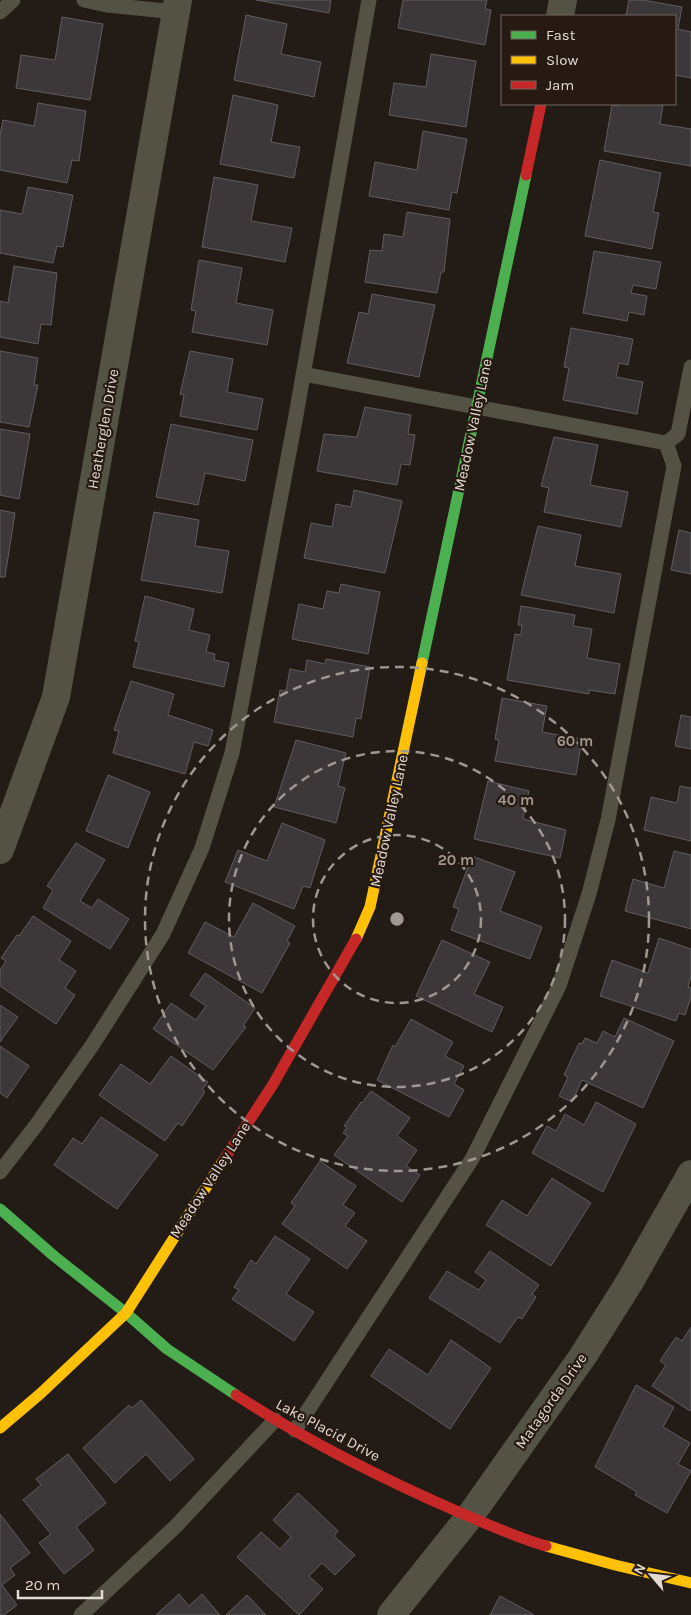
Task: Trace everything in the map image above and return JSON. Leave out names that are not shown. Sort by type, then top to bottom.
[{"type":"street","points":[[560,15],[563,0]]},
{"type":"street","name":"Heatherglen Drive","points":[[0,850],[56,698],[177,6]]},
{"type":"street","name":"Meadow Valley Lane","points":[[0,1428],[40,1394],[126,1313],[272,1086],[353,947],[370,907],[541,105]]},
{"type":"street","name":"Matagorda Drive","points":[[391,1615],[470,1516],[583,1356],[629,1283],[691,1174]]},
{"type":"street","name":"Lake Placid Drive","points":[[0,1210],[167,1349],[275,1420],[402,1487],[506,1532],[543,1546],[691,1583]]},
{"type":"lane","points":[[0,12],[13,0]]},
{"type":"lane","points":[[84,0],[107,5],[177,6]]},
{"type":"lane","points":[[0,1172],[37,1124],[93,1044],[163,934],[202,848],[232,753],[303,374],[369,0]]},
{"type":"lane","points":[[303,374],[666,443],[678,434],[691,367]]},
{"type":"lane","points":[[295,1430],[472,1159],[559,986],[589,894],[608,820],[674,466],[666,443]]},
{"type":"lane","points":[[81,1615],[176,1526],[257,1442],[275,1420]]},
{"type":"building","points":[[256,0],[331,0],[329,13]]},
{"type":"building","points":[[403,0],[487,0],[485,9],[491,10],[485,45],[398,28]]},
{"type":"building","points":[[629,0],[643,0],[682,7],[678,29],[691,32],[691,78],[676,75],[676,15],[626,15]]},
{"type":"building","points":[[246,15],[287,24],[281,54],[321,62],[314,97],[234,80]]},
{"type":"building","points":[[62,17],[103,24],[90,100],[16,88],[21,55],[55,60]]},
{"type":"building","points":[[431,54],[476,61],[466,127],[389,115],[394,83],[426,87]]},
{"type":"building","points":[[233,95],[278,105],[271,142],[300,147],[294,178],[220,164]]},
{"type":"building","points":[[38,103],[86,111],[79,161],[72,160],[67,183],[0,170],[0,135],[3,120],[34,126]]},
{"type":"building","points":[[612,105],[663,105],[660,124],[691,129],[691,166],[604,151]]},
{"type":"building","points":[[423,131],[467,139],[457,193],[452,192],[449,210],[369,196],[375,162],[417,170]]},
{"type":"building","points":[[600,160],[661,173],[653,212],[659,213],[652,249],[585,236]]},
{"type":"building","points":[[214,177],[258,185],[251,221],[292,228],[285,262],[202,247]]},
{"type":"building","points":[[28,187],[73,195],[63,247],[57,246],[53,263],[0,253],[0,210],[22,214]]},
{"type":"building","points":[[407,212],[450,219],[444,272],[441,272],[437,293],[365,282],[370,250],[382,251],[384,234],[403,237]]},
{"type":"building","points":[[594,251],[661,262],[656,289],[633,285],[631,293],[647,296],[644,315],[629,312],[627,321],[583,313]]},
{"type":"building","points":[[199,260],[242,268],[236,303],[273,310],[267,345],[192,332],[196,311],[191,310]]},
{"type":"building","points":[[14,266],[57,273],[51,325],[41,324],[38,344],[0,337],[0,301],[8,303]]},
{"type":"building","points":[[372,294],[435,305],[419,377],[347,363],[359,312],[368,314]]},
{"type":"building","points":[[571,328],[633,339],[628,365],[619,363],[616,377],[643,382],[637,414],[563,400],[569,368],[564,367]]},
{"type":"building","points":[[0,351],[38,358],[34,385],[38,385],[29,427],[0,422]]},
{"type":"building","points":[[190,351],[233,359],[227,392],[263,399],[257,430],[180,416],[184,395],[180,394]]},
{"type":"building","points":[[365,407],[411,415],[408,434],[415,435],[410,465],[401,464],[397,485],[317,471],[324,434],[357,437]]},
{"type":"building","points":[[171,424],[253,440],[245,481],[205,473],[198,505],[156,497]]},
{"type":"building","points":[[0,429],[30,434],[19,499],[0,495]]},
{"type":"building","points":[[554,437],[598,445],[590,485],[628,492],[621,527],[544,512],[549,488],[541,486]]},
{"type":"building","points":[[354,490],[402,501],[385,573],[304,558],[311,523],[332,527],[336,504],[351,507]]},
{"type":"building","points":[[0,510],[15,513],[5,577],[0,577]]},
{"type":"building","points":[[154,512],[199,520],[195,546],[229,551],[222,593],[141,580]]},
{"type":"building","points":[[538,526],[581,535],[575,566],[621,574],[614,613],[521,595]]},
{"type":"building","points":[[679,530],[691,533],[691,574],[671,570]]},
{"type":"building","points":[[341,584],[380,592],[368,654],[292,639],[299,604],[323,609],[327,591],[339,593]]},
{"type":"building","points":[[145,596],[194,609],[189,630],[210,635],[206,652],[215,654],[214,660],[229,663],[224,687],[133,667],[139,642],[135,641]]},
{"type":"building","points":[[521,606],[575,615],[573,626],[592,629],[587,658],[620,664],[615,694],[589,690],[589,694],[507,680],[515,634],[521,635],[522,625],[518,625]]},
{"type":"building","points":[[326,659],[370,667],[361,719],[356,718],[353,737],[274,722],[280,690],[286,691],[290,669],[305,672],[307,660],[325,664]]},
{"type":"building","points":[[131,681],[174,694],[168,715],[213,730],[208,746],[194,742],[185,774],[113,753],[119,731],[114,730]]},
{"type":"building","points":[[502,698],[547,706],[542,732],[582,739],[576,775],[495,761],[499,740],[495,739]]},
{"type":"building","points":[[681,715],[691,717],[691,749],[675,746]]},
{"type":"building","points":[[296,740],[346,753],[338,786],[345,788],[336,823],[274,807]]},
{"type":"building","points":[[108,775],[150,792],[128,848],[86,831]]},
{"type":"building","points":[[488,781],[529,791],[523,819],[566,830],[560,858],[474,839]]},
{"type":"building","points":[[680,786],[691,788],[691,841],[644,830],[651,797],[677,803]]},
{"type":"building","points":[[282,823],[325,840],[310,888],[303,886],[294,909],[225,882],[238,850],[267,861]]},
{"type":"building","points":[[76,843],[105,860],[80,901],[92,908],[98,899],[129,919],[110,949],[43,908],[53,890],[47,886]]},
{"type":"building","points":[[674,851],[691,855],[691,929],[625,911],[633,879],[664,888]]},
{"type":"building","points":[[472,856],[515,872],[500,911],[542,927],[530,959],[451,930],[459,909],[453,907]]},
{"type":"building","points":[[253,903],[295,926],[287,941],[290,943],[262,993],[188,953],[205,922],[234,937]]},
{"type":"building","points":[[33,916],[71,941],[59,960],[76,971],[65,988],[75,995],[56,1024],[0,986],[0,970],[6,961],[1,958]]},
{"type":"building","points":[[659,938],[691,949],[691,977],[688,987],[691,988],[691,997],[685,1015],[679,1013],[676,1021],[600,996],[612,960],[648,973]]},
{"type":"building","points":[[442,940],[490,962],[474,994],[503,1007],[492,1032],[416,996]]},
{"type":"building","points":[[205,973],[255,1008],[243,1026],[246,1027],[213,1070],[153,1029],[171,1003],[196,1020],[206,1006],[190,995]]},
{"type":"building","points":[[0,1005],[18,1017],[0,1042]]},
{"type":"building","points":[[624,1018],[674,1041],[643,1108],[582,1080],[572,1102],[559,1096],[568,1077],[564,1075],[579,1043],[582,1044],[585,1038],[597,1043],[603,1031],[615,1037]]},
{"type":"building","points":[[411,1019],[453,1042],[445,1056],[464,1066],[454,1084],[464,1090],[449,1117],[377,1080],[393,1045],[395,1047]]},
{"type":"building","points":[[0,1046],[29,1066],[7,1098],[0,1093]]},
{"type":"building","points":[[171,1056],[208,1082],[202,1090],[205,1092],[182,1126],[178,1123],[165,1141],[99,1095],[121,1064],[150,1084]]},
{"type":"building","points":[[371,1091],[410,1118],[397,1136],[417,1150],[406,1166],[420,1175],[402,1202],[334,1155],[348,1136],[343,1133],[347,1127],[344,1126]]},
{"type":"building","points":[[596,1102],[636,1124],[603,1192],[532,1153],[547,1126],[556,1131],[565,1114],[584,1125]]},
{"type":"building","points":[[101,1117],[158,1155],[117,1209],[54,1165],[73,1138],[82,1144]]},
{"type":"building","points":[[320,1161],[356,1186],[343,1205],[355,1213],[345,1226],[367,1241],[347,1269],[282,1224],[295,1206],[291,1203]]},
{"type":"building","points":[[552,1178],[591,1203],[551,1266],[486,1225],[502,1200],[527,1216]]},
{"type":"building","points":[[275,1236],[310,1259],[286,1294],[314,1312],[294,1341],[232,1299],[239,1290],[234,1287],[251,1260],[256,1264]]},
{"type":"building","points":[[490,1251],[539,1285],[532,1294],[536,1297],[522,1319],[518,1317],[500,1343],[429,1298],[447,1271],[479,1290],[486,1280],[475,1272]]},
{"type":"building","points":[[691,1327],[690,1411],[652,1386],[666,1365],[660,1361],[676,1337],[682,1341]]},
{"type":"building","points":[[451,1340],[491,1368],[450,1429],[371,1376],[389,1349],[428,1375]]},
{"type":"building","points":[[636,1385],[674,1407],[663,1427],[690,1443],[678,1464],[691,1471],[667,1513],[635,1495],[637,1492],[595,1467]]},
{"type":"building","points":[[141,1400],[194,1459],[170,1481],[146,1454],[115,1483],[83,1448],[129,1405],[132,1408]]},
{"type":"building","points":[[68,1454],[106,1503],[76,1527],[94,1550],[64,1574],[39,1543],[51,1534],[23,1500],[41,1485],[36,1479]]},
{"type":"building","points":[[298,1493],[338,1531],[334,1536],[355,1555],[335,1575],[322,1563],[309,1576],[323,1589],[299,1615],[237,1557],[261,1532],[280,1549],[291,1537],[273,1520]]},
{"type":"building","points":[[0,1514],[30,1553],[10,1568],[15,1575],[2,1585],[17,1605],[4,1615],[0,1615]]},
{"type":"building","points":[[179,1594],[189,1606],[202,1594],[220,1615],[156,1615]]},
{"type":"building","points":[[247,1595],[266,1615],[226,1615]]},
{"type":"building","points":[[500,1596],[533,1614],[533,1615],[490,1615]]},
{"type":"traffic: fast","points":[[422,663],[526,175]]},
{"type":"traffic: fast","points":[[0,1209],[167,1349],[236,1395]]},
{"type":"traffic: slow","points":[[356,939],[370,907],[422,663]]},
{"type":"traffic: slow","points":[[0,1428],[40,1394],[126,1313],[223,1161]]},
{"type":"traffic: slow","points":[[546,1546],[691,1583]]},
{"type":"traffic: jam","points":[[526,175],[541,105]]},
{"type":"traffic: jam","points":[[223,1161],[272,1086],[356,939]]},
{"type":"traffic: jam","points":[[236,1395],[262,1412],[370,1471],[454,1510],[511,1534],[546,1546]]}]
